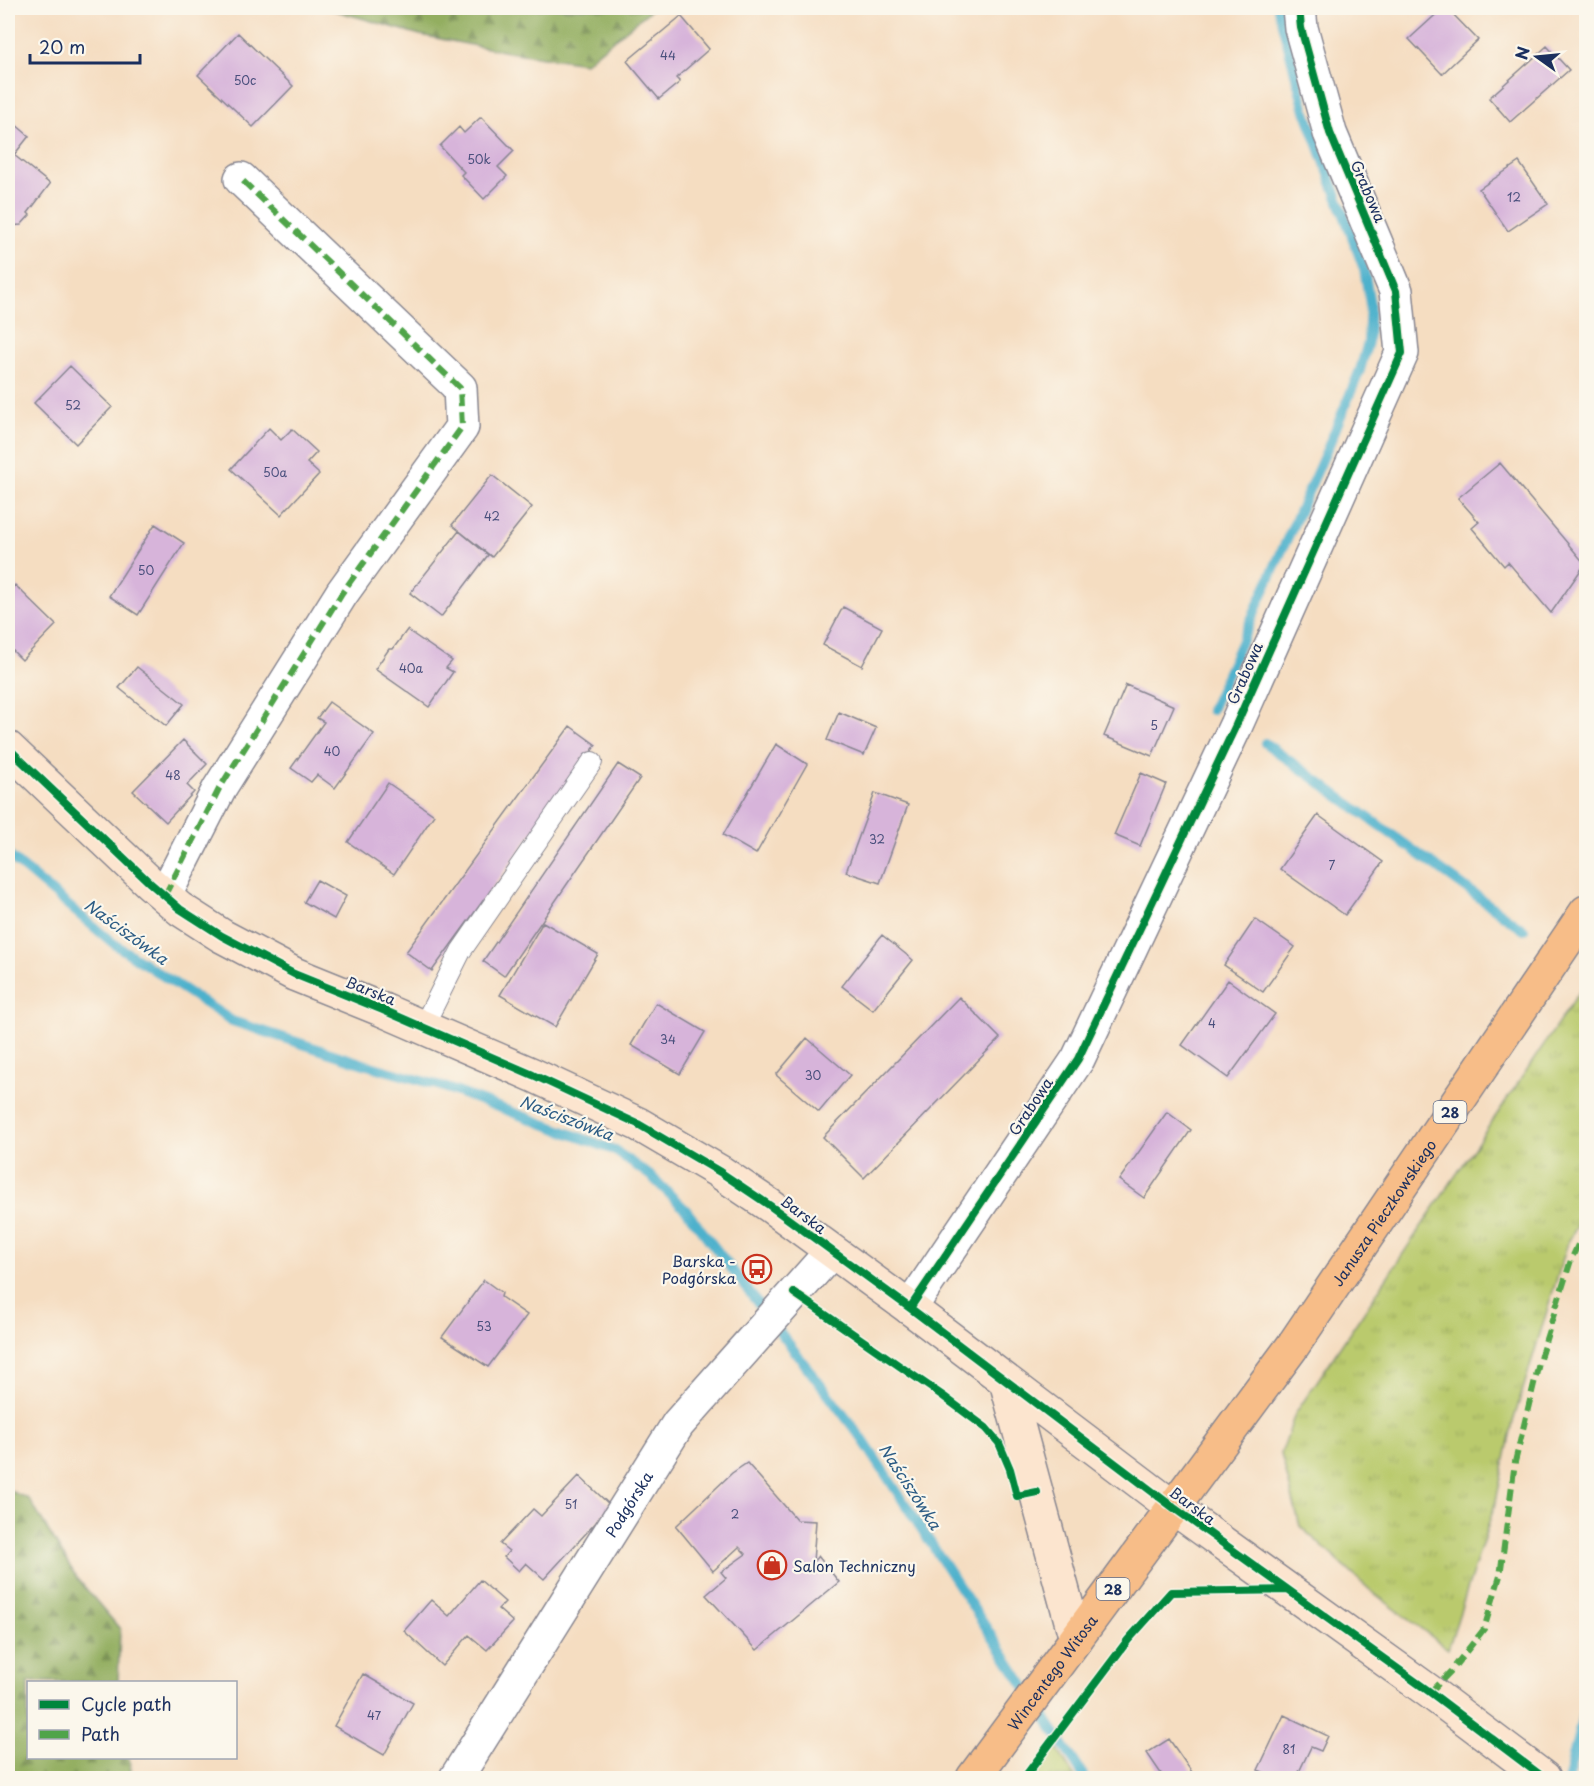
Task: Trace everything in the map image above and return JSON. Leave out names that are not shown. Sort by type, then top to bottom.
[{"type":"main road","name":"Janusza Pieczkowskiego","points":[[1174,1508],[1293,1347],[1587,912]]},
{"type":"main road","name":"Wincentego Witosa","points":[[973,1779],[1174,1508]]},
{"type":"street","name":"Grabowa","points":[[910,1308],[1078,1059],[1236,725],[1402,353],[1396,291],[1330,133],[1301,28],[1299,8]]},
{"type":"street","points":[[165,895],[219,789],[342,593],[462,427],[460,388],[241,179]]},
{"type":"street","name":"Barska","points":[[8,748],[180,909],[222,936],[294,974],[423,1027],[638,1124],[720,1172],[910,1308],[1174,1508],[1449,1706],[1544,1779]]},
{"type":"street","name":"Podgórska","points":[[456,1779],[678,1424],[831,1252]]},
{"type":"street","points":[[1006,1381],[1076,1639]]},
{"type":"lane","points":[[423,1027],[461,951],[592,762]]},
{"type":"green space","points":[[326,8],[653,8],[585,63],[508,52],[420,35]]},
{"type":"green space","points":[[1586,982],[1586,1211],[1568,1242],[1513,1422],[1496,1501],[1448,1649],[1370,1590],[1300,1526],[1281,1454],[1295,1414]]},
{"type":"green space","points":[[8,1490],[29,1499],[77,1578],[120,1629],[118,1681],[27,1681],[27,1759],[129,1759],[132,1778],[8,1778]]},
{"type":"green space","points":[[1056,1747],[1075,1778],[1032,1778],[1034,1775]]},
{"type":"building","points":[[1443,8],[1447,8],[1478,40],[1442,74],[1409,39]]},
{"type":"building","points":[[681,16],[709,49],[676,78],[680,82],[659,99],[627,61]]},
{"type":"building","points":[[238,33],[293,86],[253,127],[198,75]]},
{"type":"building","points":[[1547,46],[1569,70],[1510,122],[1489,98]]},
{"type":"building","points":[[481,117],[514,151],[498,167],[507,176],[484,199],[461,175],[464,172],[440,146],[459,127],[464,133]]},
{"type":"building","points":[[8,118],[29,136],[14,155],[50,184],[21,225],[8,226]]},
{"type":"building","points":[[1519,162],[1548,204],[1508,231],[1479,189]]},
{"type":"building","points":[[70,366],[112,407],[76,444],[34,403]]},
{"type":"building","points":[[269,428],[281,440],[292,429],[317,452],[307,463],[319,474],[281,515],[231,469]]},
{"type":"building","points":[[1500,463],[1585,564],[1551,613],[1508,562],[1504,566],[1472,528],[1479,522],[1458,498]]},
{"type":"building","points":[[492,475],[532,507],[492,557],[452,525]]},
{"type":"building","points":[[155,524],[184,543],[138,615],[109,596]]},
{"type":"building","points":[[459,531],[488,555],[441,617],[410,593]]},
{"type":"building","points":[[15,585],[56,625],[22,660],[8,646],[8,593]]},
{"type":"building","points":[[843,607],[882,628],[862,666],[823,645]]},
{"type":"building","points":[[407,630],[452,661],[446,668],[453,672],[429,707],[375,669],[389,649],[393,649]]},
{"type":"building","points":[[137,667],[184,704],[166,726],[119,688]]},
{"type":"building","points":[[1126,685],[1174,706],[1152,756],[1104,736]]},
{"type":"building","points":[[329,702],[374,734],[335,788],[317,775],[311,782],[291,768],[324,722],[317,718]]},
{"type":"building","points":[[839,712],[876,728],[864,755],[827,740]]},
{"type":"building","points":[[570,726],[596,745],[432,971],[406,952]]},
{"type":"building","points":[[183,740],[207,764],[187,785],[194,792],[166,822],[133,791]]},
{"type":"building","points":[[776,744],[807,764],[756,854],[723,835]]},
{"type":"building","points":[[618,764],[640,778],[504,976],[483,961]]},
{"type":"building","points":[[1141,773],[1166,784],[1140,846],[1114,835]]},
{"type":"building","points":[[388,783],[434,815],[394,874],[348,842]]},
{"type":"building","points":[[875,793],[908,805],[880,883],[846,872]]},
{"type":"building","points":[[1318,815],[1383,862],[1345,915],[1280,869]]},
{"type":"building","points":[[317,880],[346,896],[334,919],[304,902]]},
{"type":"building","points":[[1255,919],[1295,947],[1263,992],[1224,965]]},
{"type":"building","points":[[543,922],[598,954],[555,1027],[500,995]]},
{"type":"building","points":[[882,935],[913,960],[873,1010],[842,986]]},
{"type":"building","points":[[1228,980],[1275,1014],[1228,1078],[1182,1045]]},
{"type":"building","points":[[959,997],[1000,1038],[864,1178],[823,1137]]},
{"type":"building","points":[[656,1003],[705,1032],[680,1074],[631,1045]]},
{"type":"building","points":[[807,1038],[850,1075],[819,1112],[776,1075]]},
{"type":"building","points":[[1167,1112],[1191,1130],[1144,1198],[1119,1180]]},
{"type":"building","points":[[484,1280],[502,1293],[501,1297],[527,1315],[488,1367],[442,1337]]},
{"type":"building","points":[[747,1463],[797,1520],[816,1521],[813,1562],[818,1556],[839,1582],[757,1650],[706,1595],[726,1578],[721,1572],[746,1554],[739,1547],[713,1571],[676,1526],[732,1473]]},
{"type":"building","points":[[579,1476],[611,1506],[544,1579],[526,1563],[519,1571],[504,1557],[509,1551],[500,1544],[533,1509],[541,1516]]},
{"type":"building","points":[[480,1580],[505,1602],[498,1609],[513,1622],[487,1650],[469,1635],[442,1666],[404,1631],[431,1600],[449,1616]]},
{"type":"building","points":[[363,1674],[413,1703],[384,1755],[334,1726]]},
{"type":"building","points":[[1284,1715],[1328,1736],[1321,1751],[1311,1747],[1296,1778],[1277,1778],[1258,1770]]},
{"type":"building","points":[[1169,1739],[1196,1778],[1164,1778],[1147,1753]]},
{"type":"waterway","points":[[1211,710],[1328,447],[1360,370],[1368,342],[1370,304],[1364,269],[1304,107],[1278,8]]},
{"type":"waterway","points":[[1265,743],[1524,930]]},
{"type":"waterway","name":"Naściszówka","points":[[8,855],[113,943],[232,1021],[367,1065],[444,1087],[614,1150],[652,1177],[686,1210],[863,1440],[1085,1778]]},
{"type":"waterway","points":[[1568,1778],[1586,1703]]},
{"type":"marked path","points":[[165,895],[219,789],[342,593],[462,427],[460,388],[241,179]]},
{"type":"marked path","points":[[1430,1692],[1451,1671],[1484,1629],[1500,1576],[1515,1462],[1541,1355],[1571,1260],[1586,1227]]},
{"type":"cycle path","points":[[910,1308],[1078,1059],[1236,725],[1402,353],[1396,291],[1330,133],[1301,28],[1299,8]]},
{"type":"cycle path","points":[[8,748],[150,883],[180,909],[222,936],[294,974],[533,1075],[638,1124],[720,1172],[910,1308],[1174,1508],[1430,1692],[1544,1778]]},
{"type":"cycle path","points":[[794,1293],[986,1428],[999,1443],[1010,1469],[1017,1496],[1037,1492]]},
{"type":"cycle path","points":[[1024,1778],[1128,1640],[1171,1592],[1287,1590]]},
{"type":"place","name":"Barska - Podgórska","points":[[757,1269]]},
{"type":"place","name":"Salon Techniczny","points":[[772,1565]]}]
